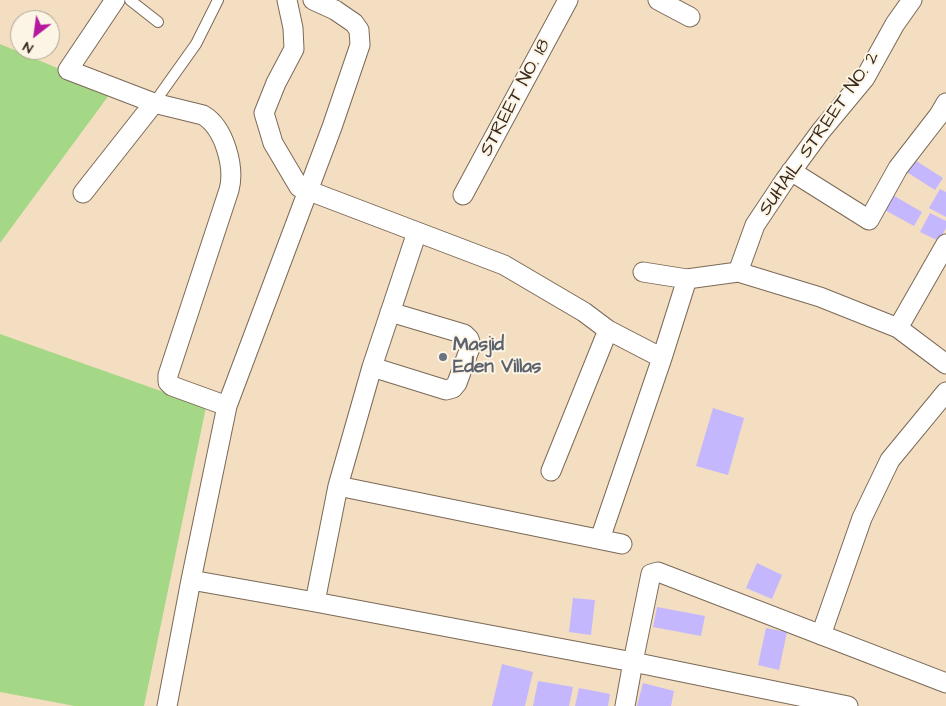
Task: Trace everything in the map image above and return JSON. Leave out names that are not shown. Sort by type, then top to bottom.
[{"type":"street","points":[[115,0],[68,70],[154,103],[204,115],[218,131],[226,147],[232,180],[230,190],[168,375],[168,382],[172,386],[227,406]]},
{"type":"street","points":[[287,0],[293,28],[294,49],[276,83],[264,113],[273,143],[299,187],[504,265],[584,312],[608,330],[662,358]]},
{"type":"street","points":[[167,706],[227,406],[332,127],[360,45],[359,30],[354,23],[336,10],[313,0]]},
{"type":"street","name":"STREET NO. 18","points":[[463,195],[568,0]]},
{"type":"street","points":[[658,0],[690,17]]},
{"type":"street","name":"SUHAIL STREET NO. 2","points":[[738,272],[755,225],[791,172],[865,78],[895,24],[912,0]]},
{"type":"street","points":[[83,193],[154,103]]},
{"type":"street","points":[[791,172],[869,220],[898,168],[946,103]]},
{"type":"street","points":[[315,602],[338,486],[372,367],[417,232]]},
{"type":"street","points":[[898,328],[946,244]]},
{"type":"street","points":[[643,272],[687,279],[738,272],[820,296],[898,328],[946,364]]},
{"type":"street","points":[[600,539],[687,279]]},
{"type":"street","points":[[372,367],[446,390],[453,388],[457,382],[472,345],[464,334],[390,312]]},
{"type":"street","points":[[550,471],[608,330]]},
{"type":"street","points":[[821,635],[862,518],[890,460],[946,392]]},
{"type":"street","points":[[338,486],[622,544]]},
{"type":"street","points":[[624,706],[650,574],[658,572],[946,683]]},
{"type":"street","points":[[191,580],[633,662],[848,706]]},
{"type":"lane","points":[[130,0],[158,22]]},
{"type":"lane","points":[[154,103],[196,44],[218,0]]},
{"type":"green space","points":[[0,44],[10,48],[10,60],[38,60],[112,91],[0,243]]},
{"type":"green space","points":[[0,334],[206,407],[144,706],[75,706],[0,692]]},
{"type":"building","points":[[910,157],[943,178],[935,190],[902,169]]},
{"type":"building","points":[[940,189],[946,192],[946,217],[929,208]]},
{"type":"building","points":[[891,194],[922,212],[914,226],[883,209]]},
{"type":"building","points":[[930,213],[946,221],[946,228],[939,241],[920,232]]},
{"type":"building","points":[[713,408],[744,418],[728,475],[696,466]]},
{"type":"building","points":[[757,563],[782,575],[772,599],[746,588]]},
{"type":"building","points":[[573,598],[595,600],[591,635],[569,632]]},
{"type":"building","points":[[657,607],[705,616],[701,636],[653,627]]},
{"type":"building","points":[[766,628],[787,632],[779,670],[758,665]]},
{"type":"building","points":[[502,664],[533,672],[525,706],[492,706]]},
{"type":"building","points":[[538,681],[573,687],[569,706],[533,706]]},
{"type":"building","points":[[643,683],[674,691],[671,706],[637,706]]},
{"type":"building","points":[[579,688],[610,694],[608,706],[575,706]]},
{"type":"place","name":"Masjid Eden Villas","points":[[443,357]]}]
